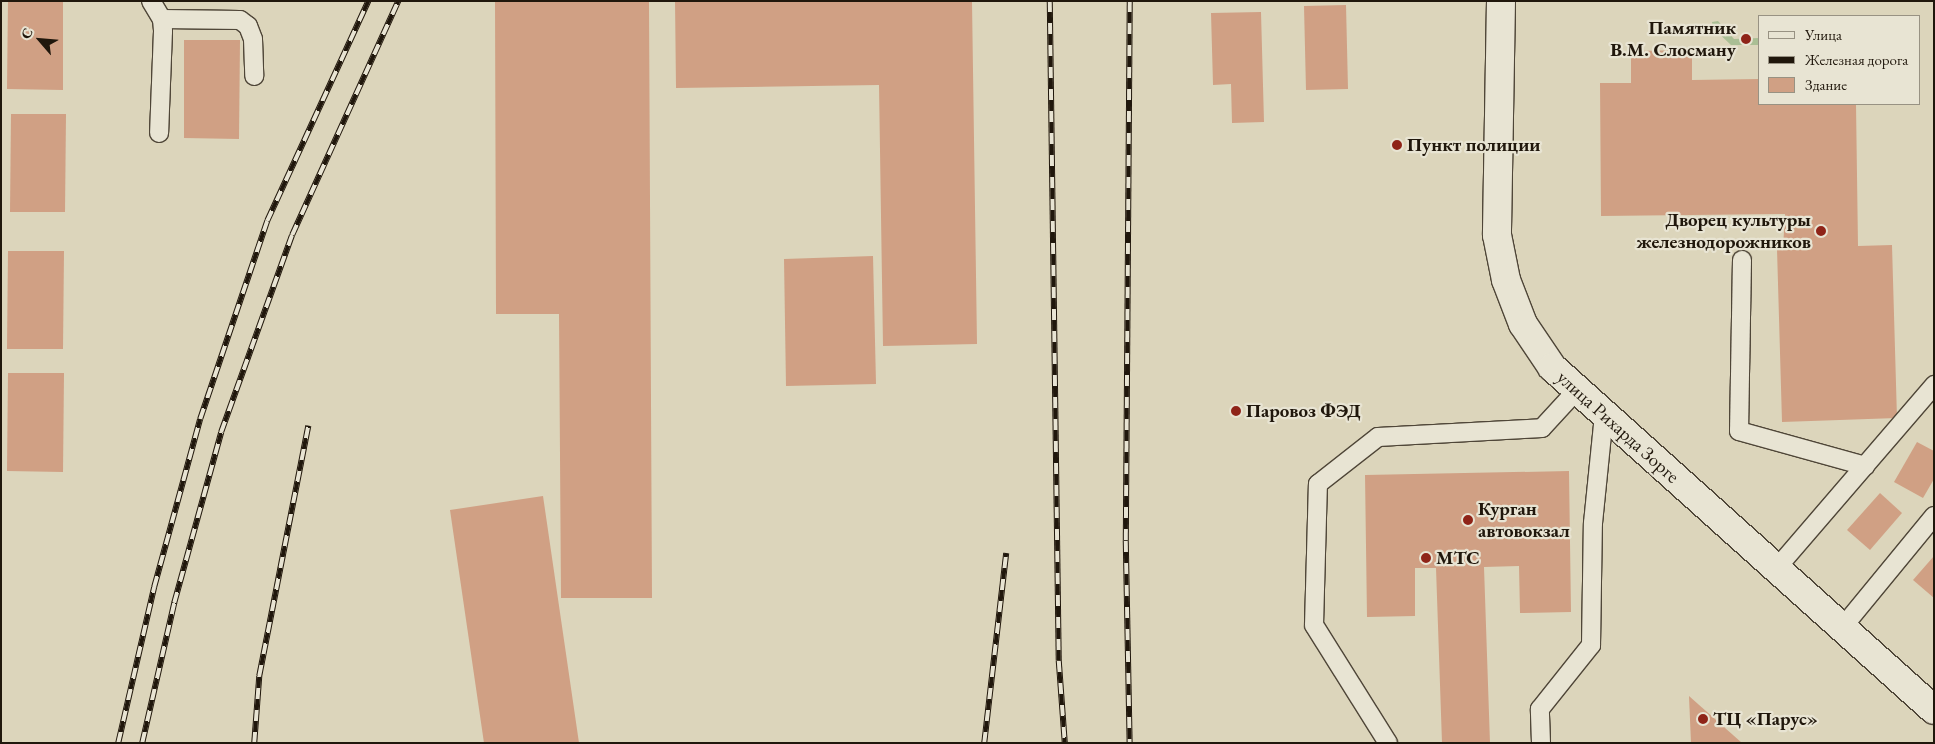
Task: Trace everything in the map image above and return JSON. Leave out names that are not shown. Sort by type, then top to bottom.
[{"type":"main road","points":[[1500,44],[1501,1]]},
{"type":"main road","points":[[1500,44],[1512,1]]},
{"type":"main road","name":"улица Рихарда Зорге","points":[[1500,44],[1497,218],[1506,280],[1523,324],[1552,367],[1934,710]]},
{"type":"lane","points":[[151,1],[162,19],[159,133]]},
{"type":"lane","points":[[162,19],[240,20],[248,26],[254,39],[254,76]]},
{"type":"lane","points":[[1742,260],[1739,431],[1864,466]]},
{"type":"lane","points":[[1776,569],[1934,384]]},
{"type":"lane","points":[[1388,743],[1314,625],[1318,484],[1378,437],[1542,428],[1577,390]]},
{"type":"lane","points":[[1541,743],[1540,708],[1591,645],[1593,523],[1604,415]]},
{"type":"lane","points":[[1842,628],[1934,516]]},
{"type":"green space","points":[[1718,21],[1734,39],[1758,38],[1758,45],[1731,45],[1713,28],[1712,22]]},
{"type":"building","points":[[8,1],[63,1],[63,90],[7,89]]},
{"type":"building","points":[[495,1],[649,1],[652,598],[561,598],[559,314],[496,314]]},
{"type":"building","points":[[675,1],[972,1],[977,344],[883,346],[879,85],[676,88]]},
{"type":"building","points":[[1346,5],[1348,89],[1306,90],[1304,6]]},
{"type":"building","points":[[1261,12],[1264,122],[1232,123],[1231,84],[1213,85],[1211,13]]},
{"type":"building","points":[[184,40],[240,40],[239,139],[184,138]]},
{"type":"building","name":"Дворец культуры железнодорожников","points":[[1692,50],[1692,80],[1758,79],[1758,105],[1856,105],[1858,246],[1892,245],[1897,418],[1782,422],[1777,249],[1783,248],[1785,214],[1601,216],[1600,83],[1631,83],[1631,51]]},
{"type":"building","points":[[11,114],[66,114],[65,212],[10,212]]},
{"type":"building","points":[[8,251],[64,251],[63,349],[7,349]]},
{"type":"building","points":[[873,256],[876,384],[786,386],[784,259]]},
{"type":"building","points":[[8,373],[64,373],[63,472],[7,471]]},
{"type":"building","points":[[1917,442],[1934,451],[1934,479],[1923,498],[1894,482]]},
{"type":"building","name":"Курган автовокзал","points":[[1569,471],[1571,612],[1520,613],[1519,566],[1484,567],[1490,743],[1442,743],[1436,568],[1415,568],[1415,616],[1367,617],[1365,475]]},
{"type":"building","points":[[1880,493],[1902,513],[1870,550],[1847,530]]},
{"type":"building","points":[[543,496],[579,743],[484,743],[450,510]]},
{"type":"building","points":[[1934,556],[1934,598],[1913,580]]},
{"type":"building","name":"ТЦ «Парус»","points":[[1689,696],[1742,743],[1691,743]]},
{"type":"railway","points":[[118,743],[154,587],[200,419],[267,221],[368,1]]},
{"type":"railway","points":[[142,743],[174,603],[221,432],[292,235],[398,1]]},
{"type":"railway","points":[[1050,1],[1059,661],[1065,743]]},
{"type":"railway","points":[[1130,1],[1126,541],[1130,743]]},
{"type":"railway","points":[[254,743],[259,676],[308,426]]},
{"type":"railway","points":[[984,743],[1006,553]]},
{"type":"place","name":"Памятник В.М. Слосману","points":[[1746,39]]},
{"type":"place","name":"Пункт полиции","points":[[1397,145]]},
{"type":"place","name":"Дворец культуры железнодорожников","points":[[1821,231]]},
{"type":"place","name":"Паровоз ФЭД","points":[[1236,411]]},
{"type":"place","name":"Курган автовокзал","points":[[1468,520]]},
{"type":"place","name":"МТС","points":[[1426,558]]},
{"type":"place","name":"ТЦ «Парус»","points":[[1703,719]]}]
